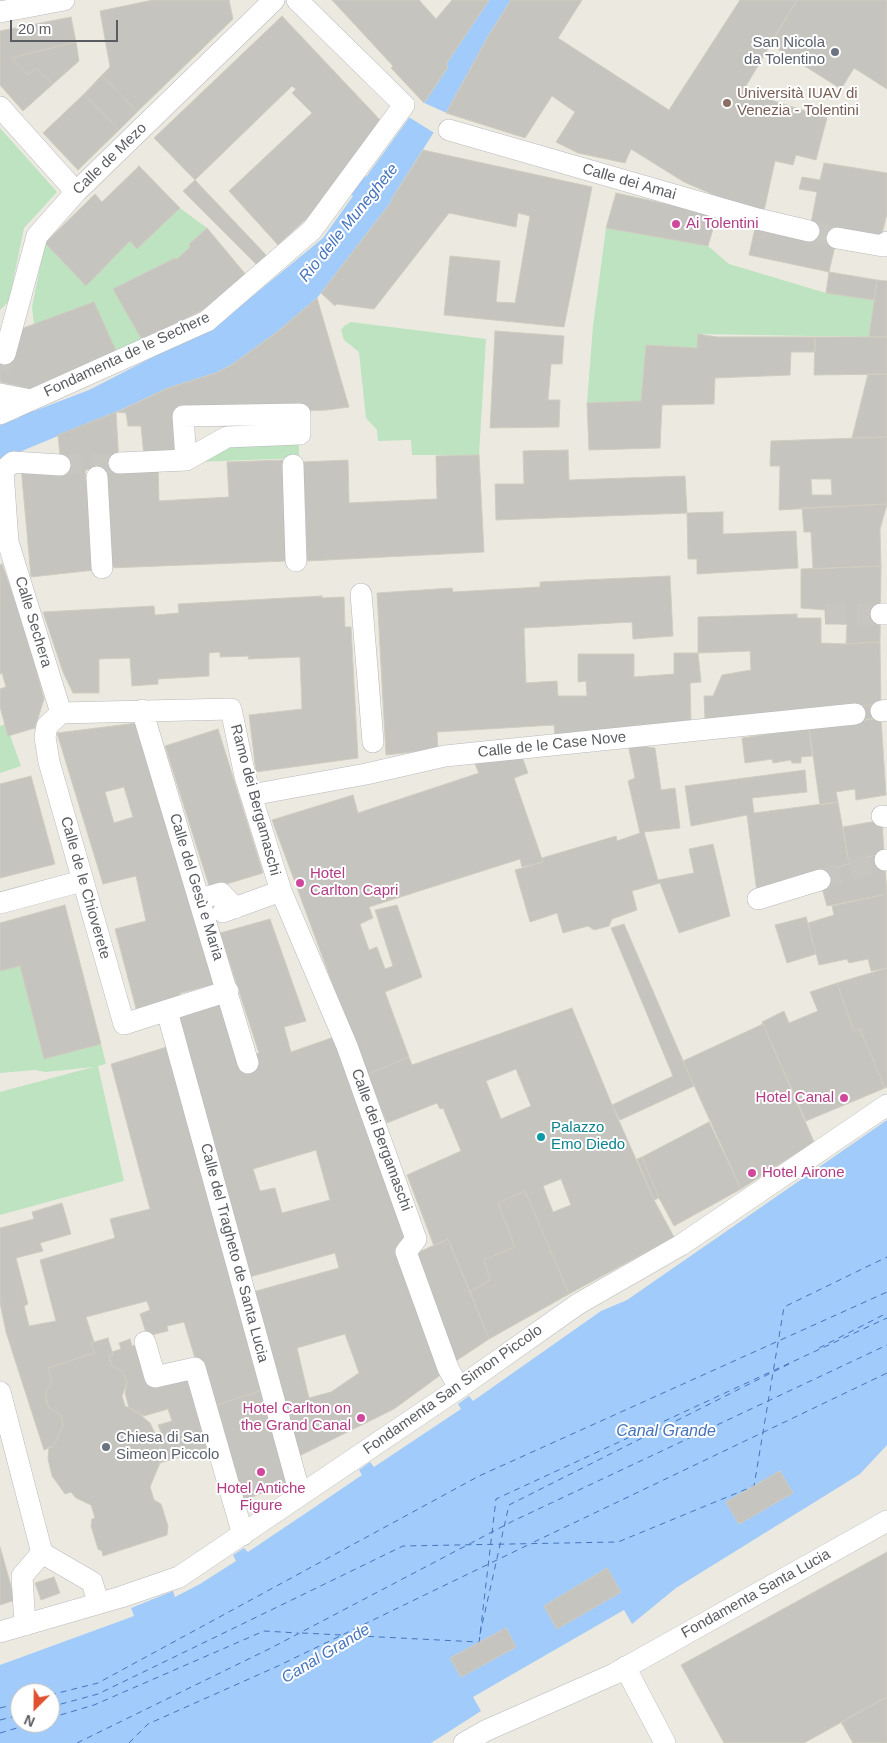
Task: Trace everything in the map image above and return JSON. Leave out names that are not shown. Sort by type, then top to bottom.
[{"type":"street","points":[[0,12],[60,0]]},
{"type":"street","name":"Calle de Mezo","points":[[5,354],[37,236],[76,192],[274,0]]},
{"type":"street","name":"Fondamenta de le Sechere","points":[[0,414],[207,320],[312,230],[404,105],[297,0]]},
{"type":"street","points":[[0,107],[76,192]]},
{"type":"street","name":"Calle dei Amai","points":[[449,130],[758,219],[809,231]]},
{"type":"street","points":[[837,238],[885,244]]},
{"type":"street","points":[[0,394],[31,400]]},
{"type":"street","points":[[119,464],[189,458],[227,437],[275,425],[227,416],[183,416],[189,458]]},
{"type":"street","points":[[227,416],[227,437]]},
{"type":"street","name":"Calle Sechera","points":[[60,465],[12,462],[3,471],[4,543],[32,598],[60,713]]},
{"type":"street","points":[[293,465],[296,561]]},
{"type":"street","points":[[97,477],[102,568]]},
{"type":"street","points":[[360,594],[372,756]]},
{"type":"street","name":"Ramo dei Bergamaschi","points":[[142,710],[231,709],[251,795],[281,891]]},
{"type":"street","points":[[60,713],[142,710]]},
{"type":"street","name":"Calle del Gesù e Maria","points":[[142,710],[200,899],[220,914],[228,991],[248,1063]]},
{"type":"street","name":"Calle de le Chioverete","points":[[60,713],[47,726],[45,737],[49,762],[124,1024],[167,1011]]},
{"type":"street","name":"Calle de le Case Nove","points":[[251,795],[372,756],[445,756],[513,741],[855,714]]},
{"type":"street","points":[[758,899],[820,880]]},
{"type":"street","points":[[0,903],[82,881]]},
{"type":"street","points":[[200,899],[220,893],[220,914],[281,891]]},
{"type":"street","name":"Calle dei Bergamaschi","points":[[281,891],[346,1046],[416,1239],[406,1252],[448,1368],[458,1388]]},
{"type":"street","points":[[167,1011],[228,991]]},
{"type":"street","name":"Calle del Tragheto de Santa Lucia","points":[[167,1011],[300,1494]]},
{"type":"street","name":"Fondamenta San Simon Piccolo","points":[[0,1632],[98,1602],[121,1597],[147,1581],[179,1577],[458,1388],[578,1304],[681,1245],[887,1105]]},
{"type":"street","points":[[145,1342],[155,1377],[195,1368],[243,1535]]},
{"type":"street","points":[[0,1392],[42,1553],[92,1582],[98,1602]]},
{"type":"street","name":"Fondamenta Santa Lucia","points":[[464,1743],[485,1730],[625,1667],[887,1522]]},
{"type":"street","points":[[25,1625],[22,1576],[42,1553]]},
{"type":"street","points":[[625,1667],[665,1743]]},
{"type":"green space","points":[[0,128],[57,192],[24,228],[9,301],[0,310]]},
{"type":"green space","points":[[180,208],[207,228],[189,244],[190,247],[176,260],[175,258],[114,289],[142,340],[117,353],[34,324],[32,307],[45,243],[86,286],[130,241],[137,249]]},
{"type":"green space","points":[[606,228],[708,246],[729,264],[826,293],[874,300],[869,337],[698,334],[697,348],[646,345],[641,401],[587,403],[593,326]]},
{"type":"green space","points":[[351,322],[486,339],[479,455],[412,455],[411,440],[378,441],[377,430],[366,418],[359,352],[344,340],[341,330]]},
{"type":"green space","points":[[299,438],[299,458],[198,462],[228,440]]},
{"type":"green space","points":[[6,724],[21,766],[0,773],[0,726]]},
{"type":"green space","points":[[20,966],[44,1059],[101,1044],[106,1064],[98,1066],[124,1181],[0,1215],[0,1092],[93,1067],[46,1072],[34,1070],[0,1073],[0,971]]},
{"type":"water","name":"Rio delle Muneghete","points":[[489,0],[511,0],[490,33],[446,113],[392,201],[317,298],[277,332],[233,364],[216,373],[168,388],[116,412],[0,460],[0,424],[19,418],[19,413],[32,407],[34,411],[89,390],[221,322],[323,238],[353,196],[350,193],[362,175],[366,177],[409,118],[424,103],[448,67],[446,64]]},
{"type":"water","name":"Canal Grande","points":[[887,1120],[887,1445],[860,1474],[676,1588],[632,1624],[624,1610],[473,1697],[481,1711],[431,1743],[0,1743],[0,1665],[134,1616],[131,1608],[173,1591],[175,1597],[200,1584],[236,1561],[233,1555],[244,1548],[248,1552],[362,1475],[359,1470],[370,1462],[374,1467],[461,1409],[458,1404],[469,1396],[473,1401],[601,1311],[627,1300]]},
{"type":"pier","points":[[422,102],[449,114],[436,134],[407,116]]},
{"type":"building","points":[[153,0],[229,0],[233,19],[137,112],[102,75],[110,67],[100,11]]},
{"type":"building","points":[[332,0],[419,0],[436,19],[452,0],[489,0],[446,64],[448,67],[424,103],[391,68],[393,66]]},
{"type":"building","name":"Università IUAV di Venezia - Tolentini","points":[[511,0],[582,0],[558,38],[669,110],[740,0],[797,0],[743,91],[827,118],[816,160],[796,155],[793,165],[775,161],[764,211],[735,204],[684,182],[631,149],[625,163],[578,153],[556,142],[575,112],[552,96],[525,138],[446,113],[490,33]]},
{"type":"building","name":"San Nicola da Tolentino","points":[[797,0],[887,0],[887,89],[854,68],[841,89],[770,44]]},
{"type":"building","points":[[282,16],[382,122],[333,194],[278,245],[229,191],[312,113],[292,93],[296,89],[292,86],[195,180],[154,138]]},
{"type":"building","points":[[71,17],[76,42],[11,58],[28,75],[36,68],[53,84],[23,111],[0,85],[0,31]]},
{"type":"building","points":[[76,42],[79,61],[53,84],[36,68],[28,75],[11,58]]},
{"type":"building","points":[[102,75],[137,112],[119,130],[84,94]]},
{"type":"building","points":[[84,94],[119,130],[78,170],[43,133]]},
{"type":"building","points":[[423,150],[592,187],[564,327],[444,315],[450,256],[500,261],[496,302],[515,303],[530,216],[518,213],[516,227],[449,213],[374,309],[336,304],[335,306],[321,293],[392,201]]},
{"type":"building","points":[[824,163],[887,173],[887,214],[881,238],[811,223],[817,192],[799,189],[802,177],[820,180]]},
{"type":"building","points":[[139,166],[180,208],[137,249],[130,241],[86,286],[45,243],[95,194],[102,202]]},
{"type":"building","points":[[195,180],[267,256],[258,266],[183,191]]},
{"type":"building","points":[[616,193],[717,215],[708,246],[606,228]]},
{"type":"building","points":[[811,223],[839,229],[835,246],[808,238]]},
{"type":"building","points":[[207,228],[247,276],[211,306],[142,340],[113,289],[175,258],[176,260],[190,247],[189,244]]},
{"type":"building","points":[[755,228],[808,238],[835,246],[829,272],[749,255]]},
{"type":"building","points":[[829,272],[877,280],[874,300],[826,293]]},
{"type":"building","points":[[877,280],[887,281],[887,337],[869,337]]},
{"type":"building","points":[[317,298],[349,407],[327,410],[180,414],[184,454],[144,457],[141,426],[128,426],[126,413],[117,412],[168,388],[216,373],[233,364],[277,332]]},
{"type":"building","points":[[94,302],[117,353],[35,390],[0,382],[0,353],[18,330]]},
{"type":"building","points":[[495,331],[564,336],[562,364],[551,364],[548,400],[560,400],[559,427],[490,428]]},
{"type":"building","points":[[698,334],[717,337],[815,337],[815,352],[791,352],[790,375],[715,378],[714,404],[662,405],[660,448],[589,450],[587,403],[641,401],[646,345],[697,348]]},
{"type":"building","points":[[815,337],[887,337],[887,374],[814,375]]},
{"type":"building","points":[[868,374],[887,374],[887,437],[852,438]]},
{"type":"building","points":[[116,412],[119,463],[158,464],[159,501],[229,497],[227,462],[283,460],[287,561],[109,568],[105,468],[85,470],[87,489],[91,490],[95,570],[31,577],[21,467],[61,467],[58,435]]},
{"type":"building","points":[[887,437],[887,504],[779,510],[780,466],[770,466],[771,441]],"holes":[[[811,479],[831,479],[832,495],[812,495]]]},
{"type":"building","points":[[568,450],[569,480],[685,476],[687,513],[496,520],[495,484],[524,484],[523,451]]},
{"type":"building","points":[[479,455],[484,552],[307,561],[303,462],[348,460],[349,503],[437,499],[436,456]]},
{"type":"building","points":[[887,504],[880,529],[881,566],[813,569],[811,532],[804,532],[802,508]]},
{"type":"building","points":[[723,512],[723,534],[796,531],[798,568],[697,574],[697,559],[688,559],[687,513]]},
{"type":"building","points":[[2,564],[26,631],[44,699],[35,728],[8,736],[0,707],[0,689],[6,687],[2,673],[0,674],[0,565]]},
{"type":"building","points":[[881,566],[880,642],[846,644],[847,624],[840,624],[840,618],[825,618],[825,610],[801,608],[801,569]]},
{"type":"building","points":[[670,576],[673,636],[633,639],[632,622],[524,628],[526,683],[557,681],[558,696],[587,696],[586,681],[578,682],[578,654],[634,654],[634,677],[674,674],[674,653],[698,653],[701,682],[690,683],[691,722],[555,736],[554,725],[437,732],[438,749],[386,755],[377,593],[452,588],[453,592],[540,587],[540,582]]},
{"type":"building","points":[[322,596],[322,598],[344,597],[345,627],[351,627],[358,758],[256,772],[249,715],[302,709],[300,657],[248,659],[249,656],[220,657],[220,652],[209,653],[209,676],[158,679],[158,684],[132,686],[130,658],[99,659],[99,693],[73,693],[63,672],[43,612],[154,606],[155,615],[179,613],[178,604]]},
{"type":"building","points":[[797,614],[797,618],[821,618],[821,643],[880,642],[881,704],[705,720],[704,696],[713,696],[722,675],[751,670],[750,651],[698,653],[698,617]]},
{"type":"building","points":[[881,704],[881,718],[857,720],[853,707]]},
{"type":"building","points":[[881,718],[886,795],[856,800],[855,789],[836,792],[838,802],[820,805],[809,728]]},
{"type":"building","points":[[137,723],[216,984],[181,993],[171,1007],[138,1016],[115,929],[146,921],[136,876],[103,884],[57,733]],"holes":[[[124,787],[133,817],[114,823],[105,792]]]},
{"type":"building","points":[[809,728],[812,756],[801,757],[801,763],[792,763],[791,760],[773,763],[772,759],[745,763],[742,738]]},
{"type":"building","points":[[218,729],[263,873],[210,889],[165,746]]},
{"type":"building","points":[[628,744],[655,748],[661,790],[675,788],[680,828],[644,832],[658,880],[694,873],[689,849],[713,844],[730,916],[679,933],[660,883],[632,891],[637,910],[612,919],[609,926],[594,930],[588,926],[563,933],[557,913],[530,922],[515,870],[543,862],[542,858],[616,836],[617,841],[640,833],[628,781],[635,778]]},
{"type":"building","points":[[521,754],[528,773],[514,778],[543,862],[522,867],[520,859],[369,907],[373,918],[360,924],[369,950],[377,947],[385,969],[393,966],[375,910],[397,905],[422,977],[385,992],[409,1057],[366,1075],[272,820],[353,795],[358,813],[479,773],[474,762]]},
{"type":"building","points":[[805,770],[807,792],[752,798],[754,813],[838,802],[849,864],[757,893],[747,815],[691,826],[685,786]]},
{"type":"building","points":[[31,776],[55,864],[0,878],[0,784]]},
{"type":"building","points":[[882,820],[884,852],[849,864],[843,827]]},
{"type":"building","points":[[884,852],[887,894],[827,906],[818,874]]},
{"type":"building","points":[[887,894],[887,968],[871,971],[868,959],[849,963],[847,959],[819,965],[808,923],[834,915],[832,906]]},
{"type":"building","points":[[65,905],[101,1044],[44,1059],[20,966],[0,971],[0,923]]},
{"type":"building","points":[[806,917],[816,954],[787,963],[775,925]]},
{"type":"building","points":[[270,919],[306,1021],[284,1027],[291,1052],[334,1037],[409,1244],[446,1371],[394,1409],[295,1458],[249,1293],[339,1268],[335,1253],[246,1278],[173,1011],[221,998],[251,1056],[259,1053],[220,933]],"holes":[[[316,1150],[330,1200],[282,1213],[275,1188],[260,1191],[253,1169]],[[345,1334],[359,1373],[331,1392],[309,1398],[297,1348]]]},
{"type":"building","points":[[624,924],[694,1086],[620,1120],[612,1105],[673,1076],[611,928]]},
{"type":"building","points":[[887,968],[887,1087],[885,1088],[860,1029],[854,1031],[837,983]]},
{"type":"building","points":[[837,983],[854,1031],[860,1029],[885,1088],[806,1121],[762,1022],[784,1011],[789,1023],[818,1011],[810,992]]},
{"type":"building","name":"Palazzo Emo Diedo","points":[[572,1008],[654,1200],[674,1237],[569,1294],[525,1191],[498,1203],[515,1247],[484,1260],[490,1280],[470,1292],[448,1239],[434,1246],[407,1175],[461,1151],[443,1108],[440,1109],[437,1103],[387,1123],[366,1075],[409,1057],[412,1065]],"holes":[[[516,1069],[531,1106],[501,1119],[486,1081]],[[561,1179],[571,1205],[553,1212],[543,1186]]]},
{"type":"building","points":[[763,1024],[814,1142],[741,1189],[683,1061]]},
{"type":"building","points":[[170,1046],[266,1389],[210,1407],[184,1322],[167,1326],[168,1331],[147,1336],[140,1314],[150,1310],[147,1301],[86,1317],[94,1342],[91,1343],[94,1353],[48,1368],[52,1383],[46,1391],[46,1401],[49,1408],[61,1415],[63,1425],[54,1446],[44,1450],[6,1332],[0,1303],[0,1228],[34,1219],[32,1212],[62,1203],[71,1234],[40,1243],[43,1251],[16,1258],[28,1304],[24,1306],[29,1326],[56,1321],[40,1260],[115,1238],[110,1219],[150,1209],[111,1064]]},
{"type":"building","points":[[709,1122],[741,1189],[674,1226],[659,1198],[642,1157]]},
{"type":"building","points":[[642,1157],[659,1198],[654,1200],[637,1159]]},
{"type":"building","points":[[525,1191],[569,1294],[489,1339],[470,1292],[490,1280],[484,1260],[515,1247],[498,1203]]},
{"type":"building","points":[[448,1239],[489,1339],[450,1365],[410,1256]]},
{"type":"building","name":"Chiesa di San Simeon Piccolo","points":[[108,1338],[113,1355],[109,1356],[111,1365],[123,1372],[127,1383],[122,1396],[125,1406],[136,1411],[150,1423],[160,1444],[160,1463],[150,1487],[154,1500],[161,1504],[168,1526],[167,1535],[103,1556],[102,1551],[98,1549],[91,1526],[92,1519],[95,1518],[91,1505],[76,1498],[71,1492],[65,1494],[52,1476],[48,1459],[49,1447],[54,1446],[63,1425],[61,1415],[49,1408],[46,1391],[52,1383],[48,1368],[94,1353],[91,1343]]},
{"type":"building","points":[[130,1339],[132,1346],[141,1343],[172,1376],[191,1372],[213,1446],[160,1463],[160,1444],[156,1433],[161,1432],[158,1425],[172,1421],[168,1409],[144,1416],[129,1408],[125,1393],[127,1383],[123,1372],[111,1365],[109,1356],[113,1355],[112,1352],[121,1349],[119,1343]]},
{"type":"building","points":[[266,1389],[291,1480],[239,1503],[210,1407]]},
{"type":"building","points":[[780,1471],[793,1493],[739,1524],[726,1502]]},
{"type":"building","points":[[0,1547],[15,1600],[0,1605]]},
{"type":"building","points":[[887,1552],[887,1697],[804,1743],[724,1743],[681,1665]]},
{"type":"building","points":[[607,1568],[621,1592],[557,1629],[544,1606]]},
{"type":"building","points":[[54,1577],[60,1593],[41,1600],[35,1583]]},
{"type":"building","points":[[506,1628],[516,1647],[461,1677],[450,1658]]},
{"type":"building","points":[[887,1697],[887,1743],[853,1743],[841,1722]]},
{"type":"ferry route","points":[[60,1704],[98,1694],[403,1546],[618,1542],[754,1486],[784,1307],[887,1257]]},
{"type":"ferry route","points":[[60,1692],[98,1683],[479,1476],[887,1292]]},
{"type":"ferry route","points":[[819,1348],[887,1313]]},
{"type":"ferry route","points":[[479,1643],[496,1499],[887,1318]]},
{"type":"ferry route","points":[[77,1743],[271,1648],[513,1521],[887,1345]]},
{"type":"ferry route","points":[[480,1634],[509,1505],[789,1364]]},
{"type":"ferry route","points":[[534,1542],[887,1373]]},
{"type":"ferry route","points":[[129,1743],[148,1724],[278,1666],[530,1544]]},
{"type":"ferry route","points":[[60,1715],[94,1705],[264,1631],[298,1633]]},
{"type":"ferry route","points":[[302,1633],[478,1642]]},
{"type":"ferry route","points":[[0,1708],[10,1706]]},
{"type":"ferry route","points":[[0,1720],[10,1718]]},
{"type":"ferry route","points":[[0,1733],[10,1730]]},
{"type":"tunnel","points":[[809,231],[837,238]]},
{"type":"tunnel","points":[[0,370],[5,354]]},
{"type":"tunnel","points":[[60,465],[119,463]]},
{"type":"tunnel","points":[[825,614],[881,614]]},
{"type":"tunnel","points":[[820,880],[885,860]]},
{"type":"place","name":"San Nicola da Tolentino","points":[[835,52]]},
{"type":"place","name":"Università IUAV di Venezia - Tolentini","points":[[727,103]]},
{"type":"place","name":"Ai Tolentini","points":[[676,224]]},
{"type":"place","name":"Hotel Carlton Capri","points":[[300,883]]},
{"type":"place","name":"Hotel Canal","points":[[844,1098]]},
{"type":"place","name":"Palazzo Emo Diedo","points":[[541,1137]]},
{"type":"place","name":"Hotel Airone","points":[[752,1173]]},
{"type":"place","name":"Hotel Carlton on the Grand Canal","points":[[361,1418]]},
{"type":"place","name":"Chiesa di San Simeon Piccolo","points":[[106,1447]]},
{"type":"place","name":"Hotel Antiche Figure","points":[[261,1472]]}]
